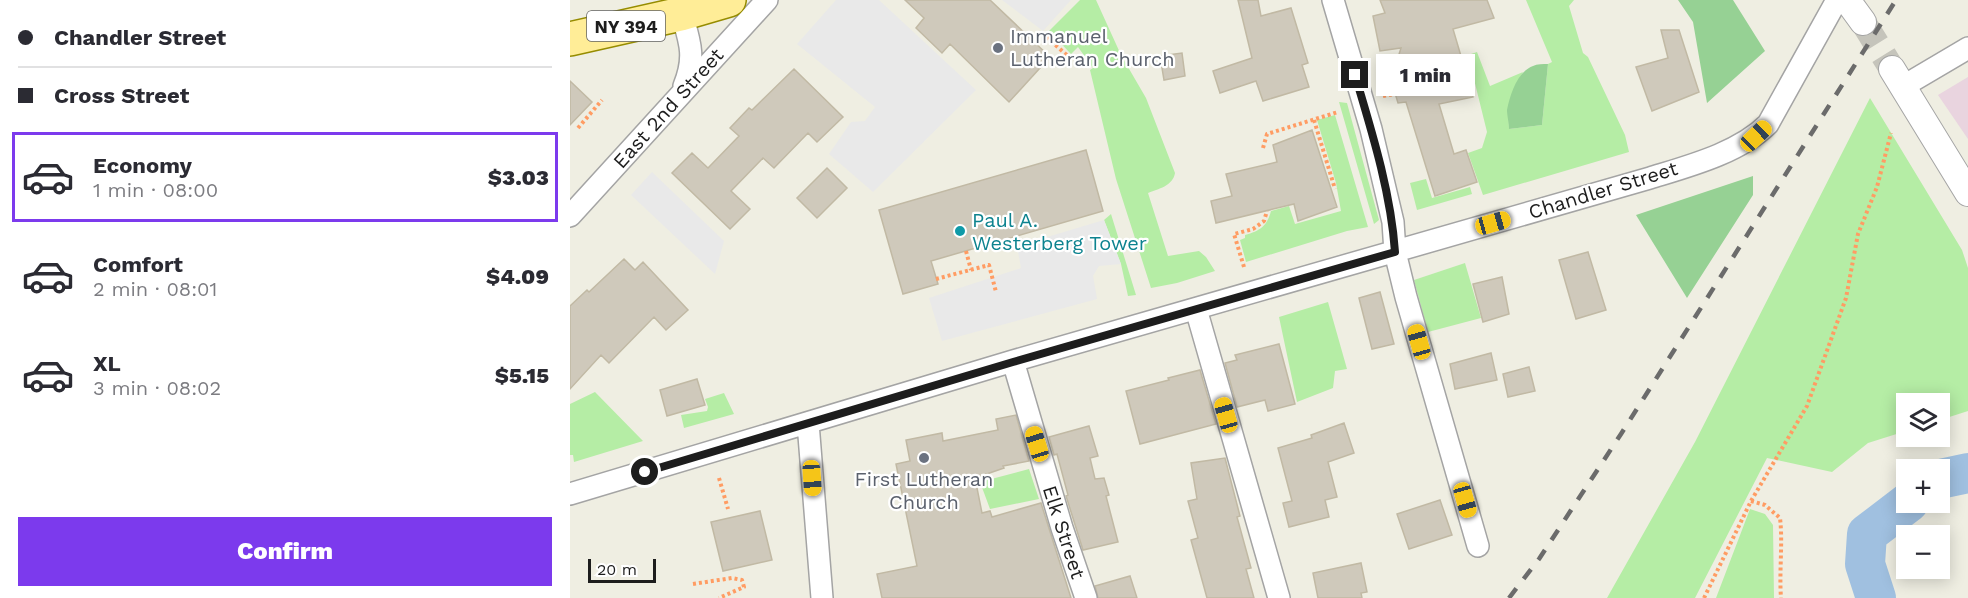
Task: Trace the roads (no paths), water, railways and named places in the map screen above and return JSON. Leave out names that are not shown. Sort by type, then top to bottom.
[{"type":"main road","name":"NY 394","points":[[570,39],[680,7],[729,0]]},
{"type":"street","name":"East 2nd Street","points":[[570,216],[767,0]]},
{"type":"street","points":[[1333,0],[1373,139],[1393,222],[1395,252],[1478,546]]},
{"type":"street","name":"Chandler Street","points":[[570,494],[1013,362],[1679,169],[1743,144],[1756,136],[1768,124],[1837,0]]},
{"type":"street","points":[[1847,0],[1863,22]]},
{"type":"street","points":[[680,7],[692,48],[691,65],[680,95]]},
{"type":"street","points":[[1968,48],[1897,78],[1968,193]]},
{"type":"street","points":[[1196,309],[1279,598]]},
{"type":"street","name":"Elk Street","points":[[1013,362],[1062,528],[1086,598]]},
{"type":"street","points":[[808,423],[822,598]]},
{"type":"waterway","points":[[1950,477],[1968,473]]},
{"type":"waterway","points":[[1876,598],[1865,564],[1867,534],[1896,512]]},
{"type":"tunnel","points":[[1863,22],[1892,69]]},
{"type":"railway","points":[[1509,598],[1539,559],[1621,434],[1896,0]]},
{"type":"place","name":"Immanuel Lutheran Church","points":[[998,48]]},
{"type":"place","name":"Paul A. Westerberg Tower","points":[[960,231]]},
{"type":"place","name":"First Lutheran Church","points":[[924,458]]}]
